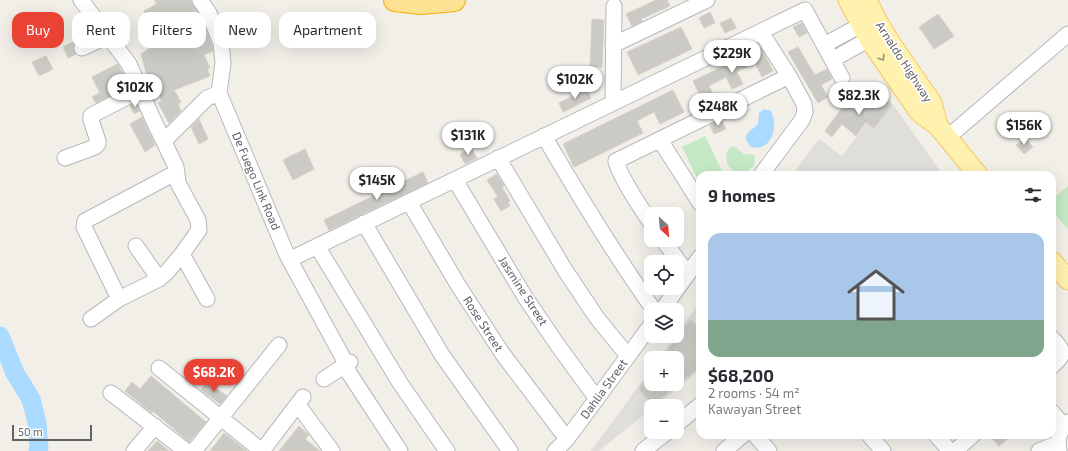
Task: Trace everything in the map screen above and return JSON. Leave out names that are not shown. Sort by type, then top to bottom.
[{"type":"highway","points":[[396,0],[421,4],[454,0]]},
{"type":"main road","name":"Arnaldo Highway","points":[[848,0],[870,29],[919,112],[943,132],[975,171]]},
{"type":"main road","name":"Arnaldo Highway","points":[[868,2],[870,29]]},
{"type":"main road","points":[[1056,266],[1068,280]]},
{"type":"street","points":[[81,0],[90,12]]},
{"type":"street","points":[[164,140],[208,98],[219,93],[223,63],[221,44],[209,13],[200,0]]},
{"type":"street","points":[[613,45],[707,0]]},
{"type":"street","points":[[613,103],[614,6]]},
{"type":"street","points":[[297,256],[805,10],[842,78]]},
{"type":"street","points":[[824,45],[870,29]]},
{"type":"street","points":[[832,60],[870,29]]},
{"type":"street","points":[[761,32],[789,76],[804,104],[805,112],[802,120],[764,171]]},
{"type":"street","points":[[943,132],[1068,34]]},
{"type":"street","points":[[91,319],[119,299],[159,280],[182,254],[199,230],[198,220],[178,183],[176,167],[164,140],[152,117],[129,64],[117,48]]},
{"type":"street","points":[[644,212],[633,196],[616,162],[618,159],[660,140],[789,76]]},
{"type":"street","points":[[65,158],[95,147],[98,144],[91,116],[140,90]]},
{"type":"street","name":"De Fuego Link Road","points":[[219,93],[287,255],[346,361],[408,451]]},
{"type":"street","points":[[544,136],[583,203],[649,303]]},
{"type":"street","points":[[660,140],[696,197]]},
{"type":"street","points":[[498,158],[565,270],[597,318],[628,356]]},
{"type":"street","points":[[119,299],[84,227],[85,221],[177,172]]},
{"type":"street","name":"Jasmine Street","points":[[455,180],[525,297],[559,347],[598,399]]},
{"type":"street","name":"Rose Street","points":[[409,202],[458,285],[502,353],[567,439]]},
{"type":"street","points":[[364,223],[442,355],[510,451]]},
{"type":"street","points":[[136,246],[159,280]]},
{"type":"street","points":[[317,246],[400,383],[447,451]]},
{"type":"street","points":[[668,247],[688,274]]},
{"type":"street","points":[[182,254],[207,299]]},
{"type":"street","points":[[667,303],[696,263]]},
{"type":"street","name":"Dahlia Street","points":[[555,451],[567,439],[598,399],[644,334]]},
{"type":"street","points":[[1056,343],[1063,354],[1056,362]]},
{"type":"street","points":[[194,451],[279,345]]},
{"type":"street","points":[[324,380],[346,361]]},
{"type":"street","name":"De Fuego Link Road","points":[[346,361],[349,373],[400,451]]},
{"type":"street","points":[[159,368],[262,451],[301,401],[328,449]]},
{"type":"street","points":[[112,393],[186,451]]},
{"type":"street","points":[[684,418],[696,408]]},
{"type":"street","points":[[1039,451],[1058,447],[1058,437],[1066,424],[1056,415]]},
{"type":"street","points":[[134,451],[155,426]]},
{"type":"street","points":[[643,451],[658,439]]},
{"type":"street","points":[[724,451],[738,439]]},
{"type":"street","points":[[758,439],[769,451]]},
{"type":"street","points":[[872,439],[883,451]]},
{"type":"street","points":[[940,439],[950,451]]},
{"type":"street","points":[[955,451],[968,439]]},
{"type":"shaded area","points":[[887,96],[940,171],[795,171],[819,139],[842,156]]},
{"type":"shaded area","points":[[696,307],[696,373],[684,383],[684,351],[664,351],[670,343],[684,343],[684,324]]},
{"type":"shaded area","points":[[644,379],[644,391],[674,391],[664,399],[644,399],[644,415],[599,451],[591,451]]},
{"type":"green space","points":[[705,136],[722,171],[696,171],[696,176],[682,147]]},
{"type":"green space","points":[[734,146],[744,154],[755,155],[754,165],[748,171],[734,171],[731,169],[726,159],[729,148]]},
{"type":"green space","points":[[1068,186],[1068,229],[1056,216],[1056,196]]},
{"type":"water","points":[[764,109],[771,111],[773,117],[774,130],[772,136],[769,142],[764,146],[758,148],[751,147],[746,139],[746,136],[758,124],[759,113]]},
{"type":"building","points":[[154,0],[191,0],[198,12],[144,11],[157,4]]},
{"type":"building","points":[[656,0],[667,0],[670,6],[641,19],[642,21],[632,26],[626,14]]},
{"type":"building","points":[[710,12],[715,23],[704,28],[699,18]]},
{"type":"building","points":[[938,14],[954,36],[934,49],[919,27]]},
{"type":"building","points":[[731,18],[736,28],[725,33],[720,23]]},
{"type":"building","points":[[592,19],[604,20],[602,67],[590,67]]},
{"type":"building","points":[[802,23],[807,33],[799,37],[793,27]]},
{"type":"building","points":[[681,27],[692,49],[638,75],[627,52]]},
{"type":"building","points":[[206,30],[213,51],[204,55],[210,68],[207,69],[210,76],[174,90],[181,102],[178,104],[181,111],[169,123],[158,103],[162,101],[146,72],[141,54],[150,48],[206,48]]},
{"type":"building","points":[[72,42],[72,48],[76,54],[68,58],[64,46]]},
{"type":"building","points":[[798,47],[815,75],[827,69],[832,79],[821,85],[828,97],[818,103],[788,52]]},
{"type":"building","points":[[761,48],[773,71],[762,77],[755,63],[737,72],[743,84],[732,89],[726,77],[709,86],[715,98],[704,103],[693,81]]},
{"type":"building","points":[[46,56],[53,69],[39,76],[32,62]]},
{"type":"building","points":[[118,64],[129,86],[96,103],[92,97],[100,93],[92,77]]},
{"type":"building","points":[[587,89],[591,98],[563,112],[559,103]]},
{"type":"building","points":[[673,90],[684,112],[660,124],[654,112],[637,121],[643,133],[574,167],[563,144]]},
{"type":"building","points":[[878,94],[892,105],[874,128],[866,122],[856,136],[842,124],[832,137],[825,131],[850,97],[866,109]]},
{"type":"building","points":[[136,103],[140,111],[134,114],[130,106]]},
{"type":"building","points":[[142,117],[155,145],[145,152],[130,124]]},
{"type":"building","points":[[199,119],[208,139],[199,144],[191,127]]},
{"type":"building","points":[[721,119],[726,129],[714,134],[710,125]]},
{"type":"building","points":[[1025,138],[1033,147],[1024,154],[1016,145]]},
{"type":"building","points":[[471,148],[477,158],[465,164],[460,154]]},
{"type":"building","points":[[305,149],[314,169],[293,180],[283,160]]},
{"type":"building","points":[[423,172],[428,183],[329,230],[324,220]]},
{"type":"building","points":[[497,174],[510,201],[508,203],[510,206],[501,211],[494,199],[498,197],[487,180]]},
{"type":"building","points":[[690,320],[696,324],[696,370],[684,380],[684,351],[667,351],[673,343],[684,343],[684,328]]},
{"type":"building","points":[[151,376],[206,422],[189,442],[153,411],[152,413],[125,391],[132,382],[140,389]]},
{"type":"building","points":[[207,382],[227,396],[220,404],[201,390]]},
{"type":"building","points":[[644,382],[644,391],[670,391],[660,399],[647,399],[639,389]]},
{"type":"building","points":[[299,426],[309,435],[305,439],[320,451],[279,451]]},
{"type":"building","points":[[224,433],[247,451],[210,451]]},
{"type":"building","points":[[993,439],[1007,439],[999,446]]},
{"type":"building","points":[[157,441],[169,451],[148,451]]},
{"type":"waterway","points":[[0,336],[15,373],[31,399],[37,423],[38,451]]}]
